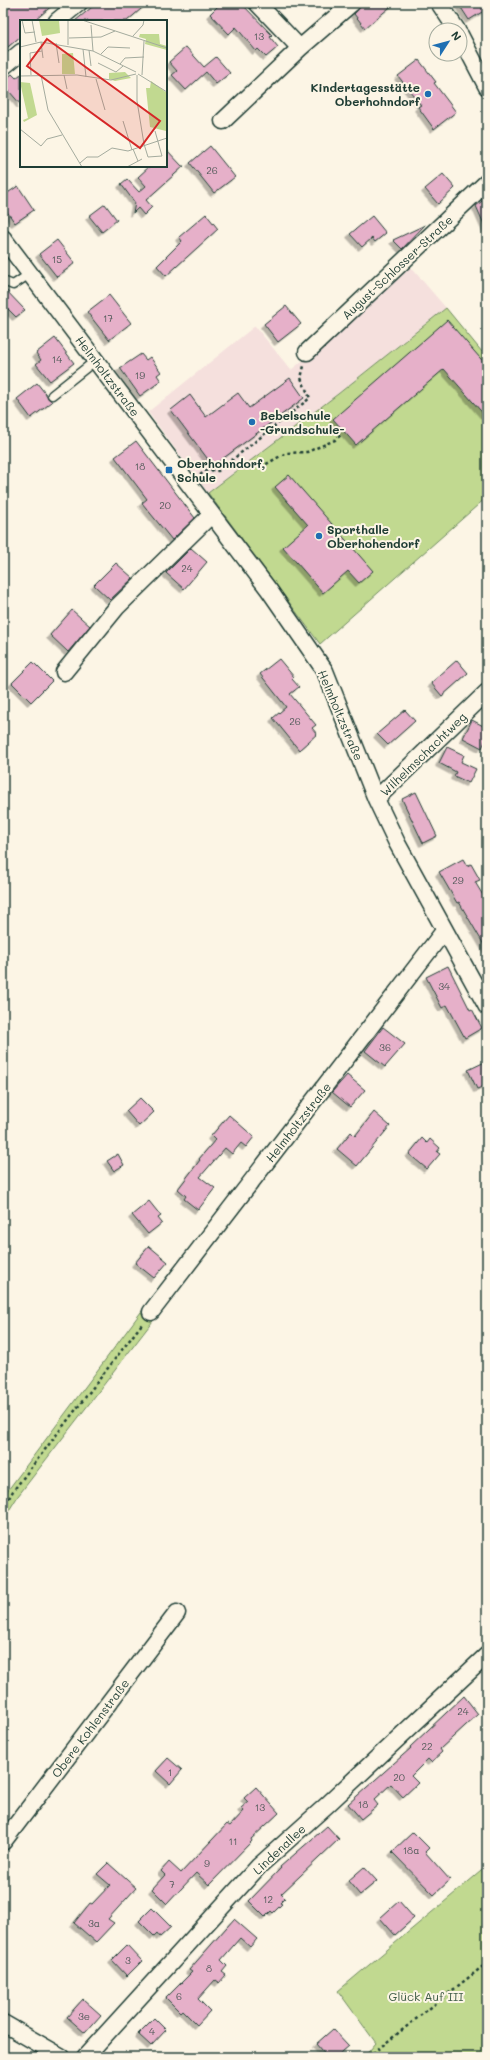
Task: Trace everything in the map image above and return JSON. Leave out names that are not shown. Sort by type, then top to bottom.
[{"type":"street","points":[[58,20],[79,3]]},
{"type":"street","points":[[257,3],[300,48]]},
{"type":"street","points":[[223,121],[300,48],[352,3]]},
{"type":"street","points":[[439,3],[452,22]]},
{"type":"street","points":[[468,50],[487,87]]},
{"type":"street","points":[[3,67],[20,53]]},
{"type":"street","name":"August-Schlosser-Straße","points":[[307,352],[487,182]]},
{"type":"street","name":"Helmholtzstraße","points":[[6,247],[31,273],[211,515],[269,590],[324,671],[376,799],[444,931],[487,1006]]},
{"type":"street","points":[[64,672],[117,606],[211,515]]},
{"type":"street","name":"Wilhelmschachtweg","points":[[376,799],[487,692]]},
{"type":"street","name":"Helmholtzstraße","points":[[151,1312],[444,931]]},
{"type":"street","name":"Obere Kohlenstraße","points":[[3,1842],[177,1613]]},
{"type":"street","name":"Lindenallee","points":[[85,2057],[259,1866],[327,1805],[487,1655]]},
{"type":"street","points":[[3,2023],[62,2057]]},
{"type":"lane","points":[[3,281],[13,285],[31,273]]},
{"type":"lane","points":[[52,395],[96,360]]},
{"type":"path","points":[[188,484],[207,470],[218,471],[310,398],[301,378],[307,352]]},
{"type":"path","points":[[261,467],[286,453],[307,452],[335,440],[342,434]]},
{"type":"path","points":[[3,1509],[13,1491],[151,1312]]},
{"type":"path","points":[[368,2057],[487,1963]]},
{"type":"shaded area","points":[[409,265],[446,308],[338,394],[208,493],[148,412],[255,326],[291,370],[321,346]]},
{"type":"green space","points":[[446,308],[487,358],[487,497],[320,644],[208,493],[338,394]]},
{"type":"green space","points":[[144,1308],[156,1317],[18,1496],[3,1520],[3,1498],[8,1490]]},
{"type":"green space","name":"Glück Auf III","points":[[487,1866],[487,2057],[364,2057],[376,2043],[338,1991]]},
{"type":"building","points":[[3,3],[55,3],[35,20],[20,20],[20,37],[3,51]]},
{"type":"building","points":[[97,3],[148,3],[128,20],[76,20]]},
{"type":"building","points":[[221,3],[241,3],[272,35],[270,37],[278,47],[266,57],[258,49],[256,51],[236,27],[229,34],[210,14]]},
{"type":"building","points":[[361,3],[395,3],[365,28],[354,14],[361,6]]},
{"type":"building","points":[[458,3],[487,3],[487,9],[469,20]]},
{"type":"building","points":[[186,47],[204,67],[216,57],[230,73],[216,84],[206,72],[186,90],[172,75],[177,71],[169,62]]},
{"type":"building","points":[[419,60],[456,112],[434,129],[418,107],[421,105],[398,76]]},
{"type":"building","points":[[12,74],[16,78],[20,75],[20,104],[3,84],[3,81]]},
{"type":"building","points":[[210,146],[235,177],[214,193],[190,163]]},
{"type":"building","points":[[167,150],[182,166],[184,166],[146,200],[152,207],[144,215],[138,208],[133,213],[135,203],[121,184],[127,179],[139,192],[146,186],[138,177],[149,167],[167,167]]},
{"type":"building","points":[[443,174],[455,188],[438,204],[425,189]]},
{"type":"building","points":[[18,186],[34,210],[15,223],[3,206],[3,196]]},
{"type":"building","points":[[487,197],[487,231],[476,206]]},
{"type":"building","points":[[105,204],[117,220],[102,232],[89,216]]},
{"type":"building","points":[[206,214],[218,229],[166,276],[157,266],[182,241],[179,237]]},
{"type":"building","points":[[372,216],[386,233],[375,242],[372,238],[362,247],[350,234]]},
{"type":"building","points":[[425,225],[402,249],[393,240]]},
{"type":"building","points":[[57,240],[75,263],[57,277],[39,254]]},
{"type":"building","points":[[3,287],[25,310],[16,317],[3,304]]},
{"type":"building","points":[[109,295],[131,323],[109,340],[87,312]]},
{"type":"building","points":[[286,306],[301,324],[278,342],[264,324]]},
{"type":"building","points":[[447,320],[487,366],[487,418],[444,369],[356,445],[333,419]]},
{"type":"building","points":[[55,338],[74,363],[50,381],[36,364],[41,360],[36,353]]},
{"type":"building","points":[[141,354],[146,360],[150,357],[161,372],[157,375],[161,381],[140,396],[120,368]]},
{"type":"building","name":"Bebelschule -Grundschule-","points":[[290,378],[304,398],[213,466],[171,410],[190,395],[206,417],[238,393],[249,408]]},
{"type":"building","points":[[37,383],[52,402],[31,418],[17,399]]},
{"type":"building","points":[[136,441],[195,518],[172,540],[142,503],[147,499],[115,457]]},
{"type":"building","name":"Sporthalle Oberhohendorf","points":[[289,475],[373,571],[359,583],[348,571],[323,593],[283,547],[308,525],[275,487]]},
{"type":"building","points":[[191,548],[207,562],[184,589],[166,573]]},
{"type":"building","points":[[116,563],[133,578],[110,600],[94,585]]},
{"type":"building","points":[[72,610],[90,626],[68,652],[50,635]]},
{"type":"building","points":[[279,659],[294,677],[292,679],[299,687],[290,694],[316,725],[312,728],[317,734],[299,750],[273,718],[286,707],[260,674]]},
{"type":"building","points":[[457,660],[468,673],[442,696],[431,683]]},
{"type":"building","points":[[33,662],[52,681],[31,702],[12,683]]},
{"type":"building","points":[[405,710],[415,721],[388,745],[377,734]]},
{"type":"building","points":[[472,720],[487,728],[487,737],[482,748],[463,738]]},
{"type":"building","points":[[447,747],[464,755],[461,762],[476,769],[469,783],[454,776],[456,772],[439,763]]},
{"type":"building","points":[[416,792],[437,836],[423,843],[402,799]]},
{"type":"building","points":[[463,859],[467,866],[471,864],[480,880],[475,882],[487,902],[487,950],[459,902],[457,903],[439,872]]},
{"type":"building","points":[[448,966],[470,1010],[472,1009],[482,1028],[465,1038],[447,1005],[442,1008],[426,977]]},
{"type":"building","points":[[383,1027],[405,1044],[385,1067],[365,1051]]},
{"type":"building","points":[[487,1061],[487,1085],[477,1089],[468,1070]]},
{"type":"building","points":[[347,1075],[365,1090],[350,1107],[332,1092]]},
{"type":"building","points":[[140,1098],[154,1112],[139,1126],[126,1111]]},
{"type":"building","points":[[374,1112],[390,1126],[357,1166],[337,1149],[351,1132],[355,1136]]},
{"type":"building","points":[[229,1115],[254,1137],[246,1147],[241,1143],[232,1154],[225,1148],[200,1177],[215,1188],[198,1210],[184,1199],[186,1196],[178,1189],[200,1160],[199,1159],[215,1140],[211,1136]]},
{"type":"building","points":[[422,1138],[427,1143],[430,1139],[440,1148],[437,1152],[440,1154],[427,1169],[409,1154]]},
{"type":"building","points":[[118,1154],[124,1165],[114,1171],[107,1161]]},
{"type":"building","points":[[149,1201],[161,1216],[158,1218],[162,1223],[148,1234],[132,1215]]},
{"type":"building","points":[[149,1246],[168,1262],[154,1278],[135,1263]]},
{"type":"building","points":[[464,1696],[478,1714],[440,1749],[442,1752],[431,1762],[428,1759],[411,1776],[418,1783],[403,1797],[391,1784],[374,1800],[378,1805],[361,1819],[348,1804],[411,1748],[410,1747]]},
{"type":"building","points":[[168,1758],[182,1770],[170,1784],[156,1771]]},
{"type":"building","points":[[256,1787],[279,1813],[251,1839],[252,1841],[209,1885],[196,1873],[167,1904],[152,1889],[165,1875],[161,1871],[169,1862],[181,1873],[227,1824],[230,1826],[244,1811],[241,1808],[248,1802],[244,1798]]},
{"type":"building","points":[[327,1826],[339,1839],[281,1894],[285,1898],[280,1903],[282,1904],[273,1913],[271,1911],[265,1917],[249,1901],[281,1868],[280,1867]]},
{"type":"building","points":[[413,1832],[429,1848],[425,1852],[450,1880],[434,1895],[392,1852]]},
{"type":"building","points":[[108,1863],[136,1888],[108,1919],[114,1923],[96,1942],[74,1923],[90,1903],[92,1904],[110,1885],[97,1874]]},
{"type":"building","points":[[364,1867],[377,1881],[360,1895],[348,1881]]},
{"type":"building","points":[[399,1901],[414,1918],[395,1935],[380,1918]]},
{"type":"building","points":[[152,1908],[171,1927],[160,1937],[157,1933],[154,1936],[139,1921]]},
{"type":"building","points":[[234,1919],[257,1939],[250,1947],[240,1938],[221,1960],[227,1966],[222,1972],[226,1975],[219,1983],[215,1980],[198,1999],[210,2011],[197,2025],[182,2010],[180,2012],[166,1998],[192,1972],[189,1970]]},
{"type":"building","points":[[127,1945],[142,1961],[127,1976],[112,1960]]},
{"type":"building","points":[[83,1999],[101,2015],[85,2033],[67,2017]]},
{"type":"building","points":[[154,2018],[166,2030],[151,2046],[138,2034]]},
{"type":"building","points":[[333,2029],[349,2046],[336,2057],[327,2057],[316,2044]]},
{"type":"place","name":"Kindertagesstätte Oberhohndorf","points":[[428,94]]},
{"type":"place","name":"Bebelschule -Grundschule-","points":[[252,422]]},
{"type":"place","name":"Oberhohndorf, Schule","points":[[169,470]]},
{"type":"place","name":"Sporthalle Oberhohendorf","points":[[319,536]]}]
